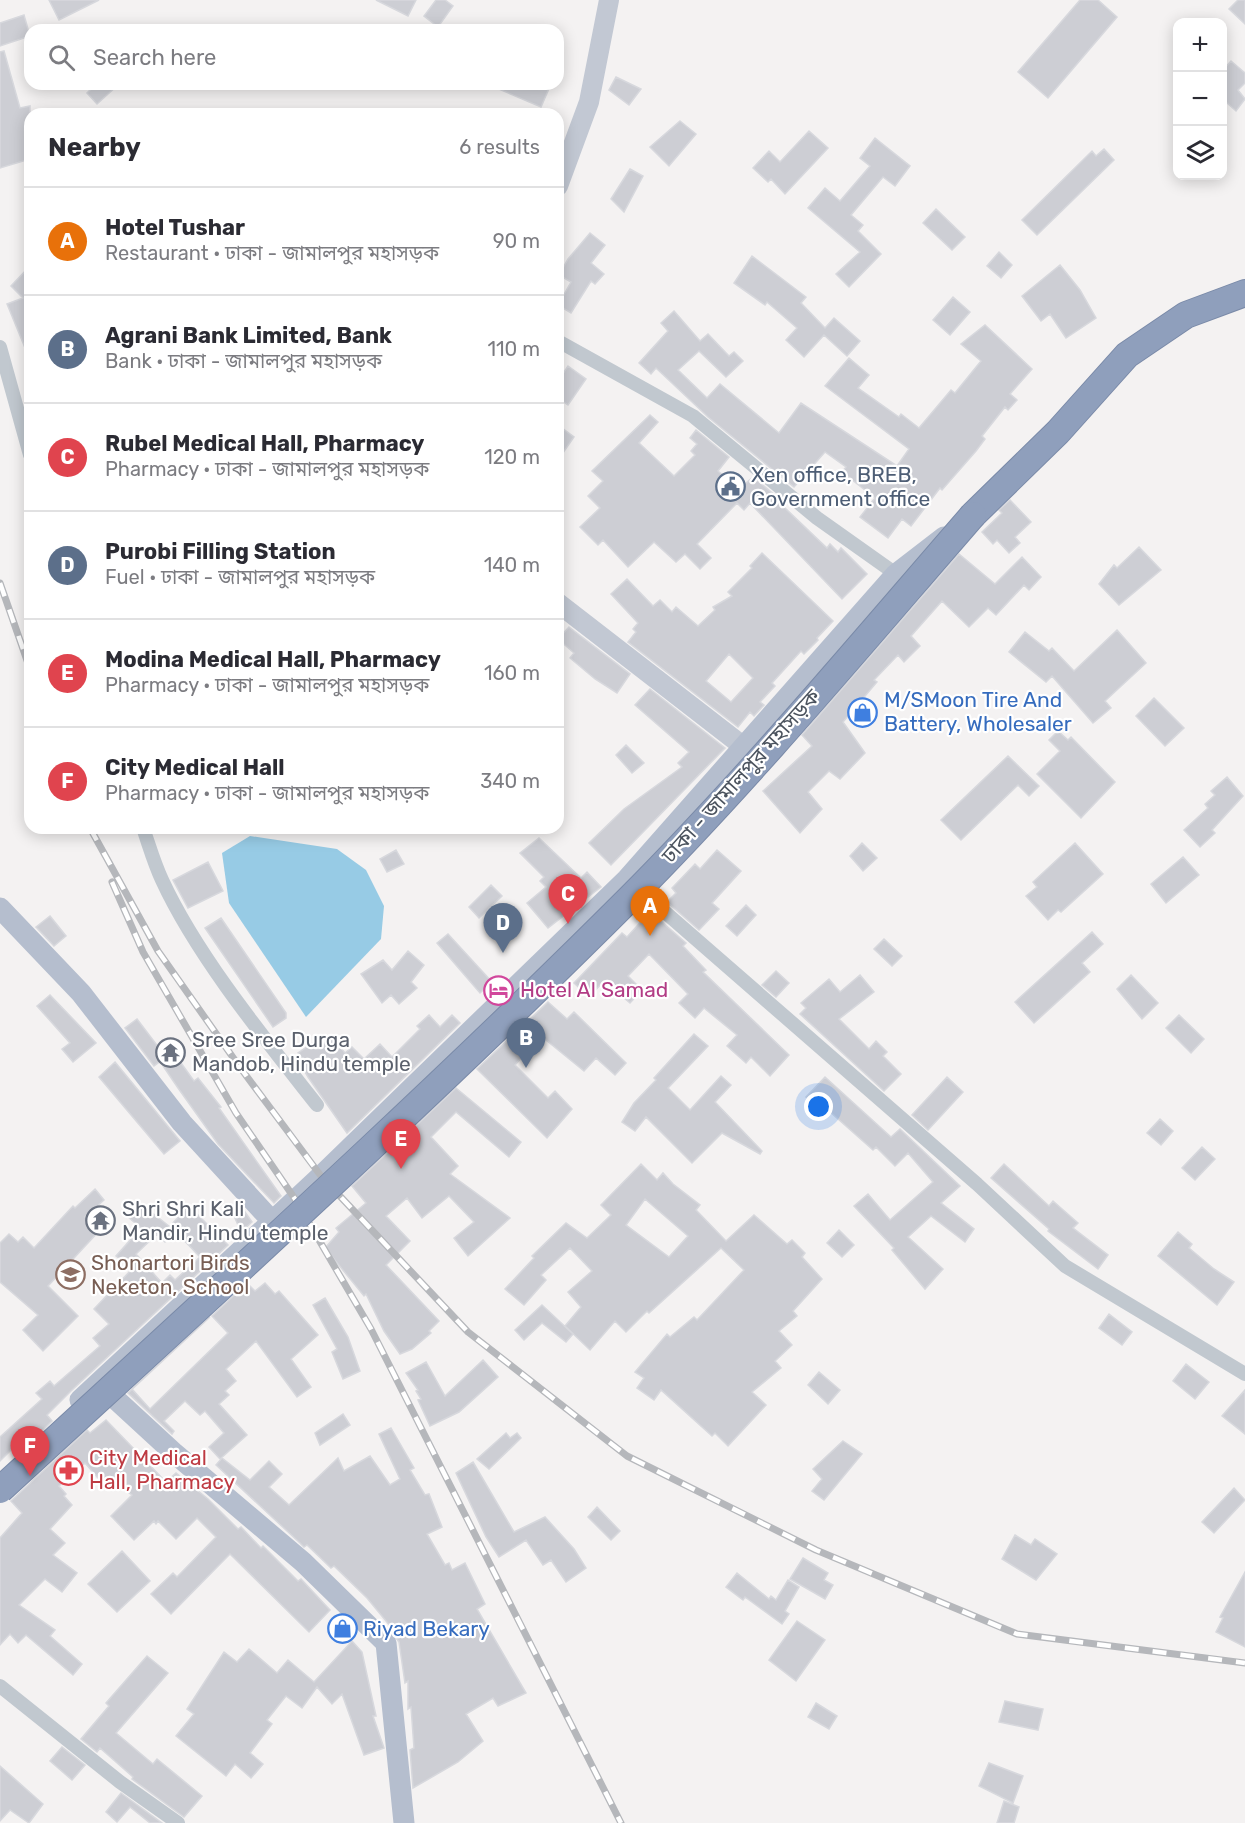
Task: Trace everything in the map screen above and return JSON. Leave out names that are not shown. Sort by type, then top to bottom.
[{"type":"highway","name":"ঢাকা - জামালপুর মহাসড়ক","points":[[0,1490],[358,1160],[632,896],[762,758],[973,515],[1058,432],[1126,355],[1186,315],[1245,292]]},
{"type":"main road","points":[[564,170],[589,102],[609,0]]},
{"type":"main road","points":[[0,1473],[321,1176],[627,879],[896,574],[973,515]]},
{"type":"main road","points":[[564,608],[744,747]]},
{"type":"main road","points":[[0,908],[81,993],[182,1123],[271,1220]]},
{"type":"main road","points":[[98,1383],[173,1452],[303,1562],[386,1643],[404,1823]]},
{"type":"street","points":[[564,344],[693,416],[817,518],[896,574]]},
{"type":"street","points":[[0,347],[24,433]]},
{"type":"street","points":[[145,834],[162,880],[198,943],[261,1033],[317,1105]]},
{"type":"street","points":[[627,879],[977,1184],[1065,1266],[1245,1374]]},
{"type":"street","points":[[0,1686],[120,1782],[178,1823]]},
{"type":"water","points":[[250,836],[337,849],[366,870],[384,906],[381,939],[306,1017],[229,903],[222,853]]},
{"type":"building","points":[[49,0],[99,0],[59,20]]},
{"type":"building","points":[[376,0],[416,0],[408,16]]},
{"type":"building","points":[[436,0],[445,0],[453,6],[440,24],[434,24],[424,16]]},
{"type":"building","points":[[1080,0],[1098,0],[1117,17],[1048,98],[1018,72]]},
{"type":"building","points":[[1238,0],[1245,0],[1245,24],[1229,9]]},
{"type":"building","points":[[24,15],[27,24],[24,24],[24,38],[0,46],[0,23]]},
{"type":"building","points":[[4,51],[20,108],[30,106],[30,108],[24,108],[24,161],[0,168],[0,52]]},
{"type":"building","points":[[1231,61],[1245,73],[1245,83],[1238,90],[1245,99],[1236,111],[1227,103],[1227,65]]},
{"type":"building","points":[[616,77],[641,89],[629,105],[609,90]]},
{"type":"building","points":[[90,90],[112,90],[97,104],[87,93]]},
{"type":"building","points":[[501,90],[548,90],[541,107]]},
{"type":"building","points":[[680,121],[696,134],[669,166],[650,147]]},
{"type":"building","points":[[809,131],[828,148],[785,194],[771,179],[768,182],[753,168],[769,151],[780,162]]},
{"type":"building","points":[[875,138],[910,166],[895,186],[883,177],[851,215],[863,225],[858,231],[881,254],[849,287],[836,274],[860,252],[808,208],[825,188],[840,201],[870,166],[860,158]]},
{"type":"building","points":[[1104,149],[1114,160],[1037,235],[1022,220],[1092,151],[1096,156]]},
{"type":"building","points":[[630,169],[643,176],[624,212],[611,199]]},
{"type":"building","points":[[936,209],[965,237],[952,250],[923,223]]},
{"type":"building","points":[[590,233],[605,245],[591,263],[604,274],[595,284],[591,281],[571,313],[564,309],[564,294],[571,282],[564,278],[564,266]]},
{"type":"building","points":[[999,252],[1012,265],[1001,278],[987,266]]},
{"type":"building","points":[[752,256],[806,297],[801,303],[825,328],[834,318],[860,341],[847,356],[824,335],[804,357],[786,340],[797,328],[767,302],[765,305],[734,283]]},
{"type":"building","points":[[1060,265],[1080,290],[1096,318],[1066,338],[1050,314],[1041,321],[1022,296]]},
{"type":"building","points":[[24,272],[24,345],[7,304],[23,298],[11,286]]},
{"type":"building","points":[[953,297],[970,312],[950,335],[933,320]]},
{"type":"building","points":[[674,311],[700,341],[708,334],[729,356],[734,352],[743,361],[726,377],[699,351],[678,370],[707,398],[720,384],[779,433],[801,403],[897,466],[909,449],[825,386],[849,358],[869,375],[858,388],[899,417],[901,414],[919,428],[951,390],[955,393],[981,361],[961,344],[985,325],[1032,369],[1010,394],[1017,400],[1008,410],[1005,407],[982,436],[985,439],[976,451],[942,490],[940,488],[911,526],[902,519],[888,538],[860,517],[875,498],[842,472],[846,467],[825,452],[794,487],[708,417],[656,368],[651,374],[639,363],[668,331],[661,323]]},
{"type":"building","points":[[568,366],[586,379],[568,405],[564,402],[564,372]]},
{"type":"building","points":[[650,415],[658,422],[639,443],[674,476],[695,455],[691,451],[697,444],[690,438],[696,430],[729,457],[718,471],[739,489],[753,477],[782,501],[785,508],[827,548],[830,544],[838,552],[841,548],[867,574],[842,599],[750,503],[744,510],[737,503],[697,544],[711,558],[700,569],[685,554],[676,562],[654,542],[628,567],[603,540],[598,545],[580,527],[600,508],[588,496],[603,481],[592,471]]},
{"type":"building","points":[[564,430],[574,437],[564,451]]},
{"type":"building","points":[[1010,500],[1031,522],[1015,537],[1020,543],[1009,553],[997,540],[993,544],[982,532],[1002,513],[999,510]]},
{"type":"building","points":[[1139,547],[1161,570],[1119,605],[1099,584],[1114,565],[1117,568]]},
{"type":"building","points":[[762,553],[833,621],[817,638],[818,640],[804,654],[801,651],[772,683],[775,686],[760,702],[764,705],[754,716],[750,712],[738,727],[628,642],[636,632],[633,629],[638,623],[611,594],[627,579],[653,606],[660,600],[672,612],[676,607],[698,626],[715,610],[713,607],[732,596],[728,592],[752,568],[750,566]],"holes":[[[729,654],[753,678],[731,702],[706,681]]]},
{"type":"building","points":[[959,554],[995,584],[1022,557],[1041,577],[1029,590],[1024,585],[996,615],[988,608],[969,627],[942,601],[911,636],[920,646],[904,662],[898,655],[874,680],[877,682],[843,722],[865,753],[840,779],[829,771],[808,792],[822,809],[800,833],[763,791],[812,746],[802,735]]},
{"type":"building","points":[[569,627],[630,674],[617,693],[595,679],[570,658],[574,653],[564,644],[564,632]]},
{"type":"building","points":[[1117,630],[1146,663],[1105,701],[1111,708],[1093,723],[1052,676],[1046,682],[1009,652],[1025,632],[1049,651],[1052,648],[1074,671]]},
{"type":"building","points":[[650,689],[725,748],[611,865],[589,843],[624,809],[682,767],[678,763],[689,752],[635,705]]},
{"type":"building","points":[[1154,698],[1184,728],[1165,746],[1136,716]]},
{"type":"building","points":[[1058,731],[1068,740],[1071,737],[1115,782],[1081,818],[1037,774],[1060,751],[1049,740]]},
{"type":"building","points":[[626,745],[644,763],[632,773],[616,755]]},
{"type":"building","points":[[1008,756],[1039,786],[1029,796],[1018,785],[961,840],[941,820]]},
{"type":"building","points":[[1227,777],[1243,796],[1212,830],[1215,833],[1200,847],[1184,830],[1208,808],[1205,804],[1215,795],[1211,791]]},
{"type":"building","points":[[539,838],[581,878],[587,872],[601,887],[548,928],[527,903],[546,887],[540,881],[544,877],[520,853]]},
{"type":"building","points":[[862,843],[877,858],[863,871],[850,856]]},
{"type":"building","points":[[1075,843],[1103,874],[1061,912],[1058,910],[1048,920],[1026,896],[1037,887],[1033,882]]},
{"type":"building","points":[[396,850],[404,864],[387,872],[380,859]]},
{"type":"building","points":[[717,850],[741,871],[712,903],[719,909],[699,930],[667,902],[676,893],[672,888],[695,864],[700,869]]},
{"type":"building","points":[[1183,857],[1199,875],[1166,903],[1151,884]]},
{"type":"building","points":[[208,862],[223,891],[188,908],[173,880]]},
{"type":"building","points":[[491,885],[502,896],[479,918],[469,907]]},
{"type":"building","points":[[746,905],[756,915],[737,936],[726,926]]},
{"type":"building","points":[[647,915],[651,918],[654,915],[686,943],[683,946],[706,970],[703,972],[789,1055],[770,1076],[751,1057],[746,1063],[727,1046],[737,1035],[704,1008],[695,1018],[679,1003],[688,994],[649,954],[628,976],[642,990],[630,1003],[604,981],[589,997],[574,983],[622,933],[627,937]]},
{"type":"building","points":[[50,916],[66,936],[54,946],[36,927]]},
{"type":"building","points":[[221,918],[286,1013],[286,1018],[273,1027],[205,928]]},
{"type":"building","points":[[1092,932],[1103,944],[1082,963],[1090,972],[1034,1023],[1015,1002]]},
{"type":"building","points":[[448,934],[492,982],[480,993],[437,943]]},
{"type":"building","points":[[884,939],[902,956],[892,966],[874,949]]},
{"type":"building","points":[[408,951],[424,965],[411,982],[417,988],[399,1004],[391,995],[382,1003],[361,974],[383,960],[392,970]]},
{"type":"building","points":[[776,971],[789,983],[776,997],[762,985]]},
{"type":"building","points":[[860,975],[874,992],[839,1019],[869,1049],[876,1041],[887,1052],[883,1056],[901,1074],[884,1091],[800,1014],[806,1008],[801,1003],[829,979],[840,992]]},
{"type":"building","points":[[1131,975],[1158,1003],[1142,1019],[1117,989]]},
{"type":"building","points":[[50,995],[96,1043],[73,1062],[62,1049],[70,1043],[37,1006]]},
{"type":"building","points":[[548,1002],[567,1019],[574,1012],[626,1063],[615,1075],[596,1058],[584,1071],[541,1036],[515,1065],[548,1098],[555,1091],[572,1109],[547,1138],[477,1069]]},
{"type":"building","points":[[429,1015],[440,1027],[452,1015],[460,1023],[347,1133],[308,1077],[301,1065],[305,1063],[298,1053],[314,1042],[318,1049],[332,1037],[345,1053],[352,1047],[364,1059],[380,1044],[392,1057],[420,1029],[417,1026]]},
{"type":"building","points":[[1179,1015],[1204,1039],[1191,1053],[1166,1028]]},
{"type":"building","points":[[137,1019],[166,1057],[154,1066],[125,1028]]},
{"type":"building","points":[[694,1034],[708,1046],[668,1088],[690,1110],[721,1076],[731,1085],[715,1102],[762,1151],[760,1154],[722,1133],[692,1163],[646,1117],[635,1131],[622,1122],[634,1103],[656,1080],[654,1078]]},
{"type":"building","points":[[176,1056],[194,1081],[198,1078],[221,1107],[219,1108],[281,1196],[274,1203],[218,1144],[163,1066]]},
{"type":"building","points":[[115,1062],[180,1141],[164,1154],[99,1077]]},
{"type":"building","points":[[825,1077],[891,1137],[900,1129],[960,1186],[941,1203],[974,1229],[965,1242],[931,1216],[908,1237],[943,1269],[925,1289],[892,1250],[894,1248],[854,1206],[868,1194],[890,1220],[933,1182],[908,1153],[895,1166],[876,1147],[873,1150],[820,1103],[816,1107],[806,1097]]},
{"type":"building","points":[[947,1077],[963,1092],[928,1130],[912,1115]]},
{"type":"building","points":[[456,1088],[521,1142],[509,1157],[456,1112],[431,1137],[458,1166],[450,1174],[510,1218],[468,1256],[454,1238],[474,1222],[449,1196],[422,1218],[407,1198],[386,1216],[410,1241],[386,1265],[439,1321],[429,1331],[431,1333],[412,1349],[400,1354],[384,1331],[366,1294],[364,1296],[325,1248],[339,1232],[336,1228],[366,1203],[352,1186]]},
{"type":"building","points":[[1160,1119],[1173,1131],[1161,1145],[1147,1133]]},
{"type":"building","points":[[1202,1147],[1215,1159],[1195,1180],[1182,1168]]},
{"type":"building","points":[[641,1164],[657,1180],[663,1173],[700,1205],[696,1210],[726,1241],[754,1215],[787,1244],[792,1240],[805,1253],[802,1257],[822,1279],[793,1311],[797,1316],[779,1331],[792,1345],[775,1361],[781,1368],[752,1392],[766,1405],[728,1446],[715,1433],[712,1436],[661,1390],[654,1400],[637,1388],[644,1378],[635,1372],[667,1334],[670,1337],[694,1317],[697,1320],[744,1270],[721,1248],[649,1313],[647,1311],[626,1332],[615,1321],[590,1350],[565,1326],[581,1307],[568,1292],[592,1271],[570,1248],[541,1275],[546,1280],[524,1305],[505,1289],[534,1258],[532,1256],[566,1223],[587,1238],[611,1215],[601,1205]],"holes":[[[645,1199],[688,1236],[669,1257],[626,1225]]]},
{"type":"building","points":[[1004,1164],[1049,1206],[1053,1201],[1078,1223],[1073,1228],[1108,1255],[1098,1269],[1048,1231],[1049,1229],[991,1178]]},
{"type":"building","points":[[95,1189],[104,1200],[85,1217],[100,1230],[48,1286],[78,1316],[43,1351],[23,1330],[38,1315],[0,1282],[0,1243],[9,1234],[18,1242],[23,1237],[34,1248],[73,1206],[75,1208]]},
{"type":"building","points":[[141,1204],[174,1230],[170,1226],[189,1206],[228,1245],[47,1415],[52,1421],[41,1432],[37,1428],[0,1461],[0,1437],[42,1399],[36,1393],[50,1381],[54,1386],[100,1346],[93,1338],[109,1324],[94,1309],[132,1269],[116,1256],[141,1228],[128,1217]],"holes":[[[176,1232],[200,1257],[175,1280],[170,1275],[162,1283],[136,1254],[157,1234],[165,1242]]]},
{"type":"building","points":[[240,1205],[252,1222],[241,1232],[231,1209]]},
{"type":"building","points":[[839,1230],[854,1245],[842,1257],[827,1243]]},
{"type":"building","points":[[1178,1232],[1192,1244],[1189,1248],[1234,1282],[1217,1305],[1158,1256]]},
{"type":"building","points":[[247,1283],[255,1291],[265,1283],[275,1294],[279,1291],[318,1335],[291,1359],[311,1387],[297,1397],[256,1341],[226,1369],[236,1381],[225,1391],[229,1395],[219,1404],[247,1435],[220,1459],[209,1447],[224,1433],[205,1411],[200,1415],[185,1401],[164,1421],[174,1431],[172,1434],[128,1393],[132,1389],[150,1409],[228,1333],[212,1316]]},
{"type":"building","points":[[325,1298],[348,1337],[360,1371],[343,1379],[332,1352],[337,1349],[313,1305]]},
{"type":"building","points":[[542,1305],[573,1334],[566,1342],[542,1323],[524,1340],[515,1330]]},
{"type":"building","points":[[1109,1314],[1132,1332],[1122,1345],[1099,1328]]},
{"type":"building","points":[[483,1360],[498,1377],[459,1412],[430,1426],[418,1400],[421,1399],[416,1391],[418,1390],[406,1373],[426,1362],[445,1396]]},
{"type":"building","points":[[1186,1364],[1209,1382],[1195,1399],[1173,1381]]},
{"type":"building","points":[[819,1372],[840,1390],[828,1404],[808,1385]]},
{"type":"building","points":[[1245,1390],[1245,1434],[1222,1416]]},
{"type":"building","points":[[343,1414],[350,1425],[320,1445],[315,1433]]},
{"type":"building","points":[[106,1420],[166,1482],[176,1473],[208,1499],[238,1529],[241,1527],[261,1548],[263,1546],[298,1581],[301,1579],[330,1610],[309,1632],[230,1554],[171,1614],[151,1594],[173,1573],[177,1577],[216,1537],[197,1518],[176,1539],[158,1521],[156,1524],[154,1521],[134,1540],[111,1516],[132,1495],[110,1480],[104,1485],[85,1463],[59,1486],[72,1505],[50,1529],[65,1543],[53,1555],[77,1573],[62,1592],[45,1579],[19,1605],[55,1630],[50,1636],[82,1664],[73,1675],[26,1635],[18,1643],[10,1634],[0,1645],[0,1538],[22,1513],[11,1501],[87,1430],[90,1433]]},
{"type":"building","points":[[391,1428],[414,1468],[410,1470],[425,1495],[429,1494],[442,1527],[427,1534],[445,1565],[449,1563],[452,1570],[465,1563],[485,1604],[477,1609],[526,1693],[498,1706],[493,1698],[466,1714],[483,1741],[458,1762],[413,1788],[410,1750],[414,1748],[411,1707],[408,1709],[408,1681],[405,1683],[399,1642],[389,1628],[391,1627],[367,1598],[334,1566],[331,1568],[307,1545],[304,1547],[216,1465],[222,1458],[250,1480],[269,1461],[282,1474],[269,1487],[289,1505],[338,1458],[344,1471],[370,1456],[390,1485],[400,1479],[379,1434]]},
{"type":"building","points":[[506,1433],[510,1438],[517,1433],[521,1438],[489,1469],[477,1459]]},
{"type":"building","points":[[843,1441],[862,1454],[824,1500],[812,1491],[822,1479],[813,1469]]},
{"type":"building","points":[[473,1462],[514,1532],[545,1517],[574,1549],[586,1568],[566,1582],[551,1560],[543,1565],[526,1540],[499,1557],[486,1537],[456,1473]]},
{"type":"building","points":[[1234,1488],[1245,1500],[1214,1533],[1202,1522]]},
{"type":"building","points":[[597,1507],[620,1531],[611,1540],[588,1517]]},
{"type":"building","points":[[1015,1535],[1031,1545],[1035,1539],[1057,1554],[1036,1580],[1002,1559]]},
{"type":"building","points":[[122,1551],[150,1581],[117,1612],[88,1584]]},
{"type":"building","points":[[803,1558],[828,1573],[824,1580],[833,1585],[825,1599],[790,1579]]},
{"type":"building","points":[[1245,1572],[1245,1647],[1216,1632],[1223,1618],[1220,1617]]},
{"type":"building","points":[[737,1573],[769,1599],[771,1596],[776,1600],[788,1580],[799,1587],[785,1611],[789,1614],[782,1624],[745,1597],[743,1600],[726,1587]]},
{"type":"building","points":[[797,1621],[825,1640],[796,1681],[769,1660]]},
{"type":"building","points":[[352,1641],[362,1652],[376,1716],[373,1716],[384,1748],[364,1755],[342,1694],[332,1704],[317,1687],[302,1708],[286,1696],[267,1720],[272,1724],[250,1753],[263,1764],[251,1778],[235,1764],[226,1776],[176,1736],[194,1714],[187,1709],[224,1652],[237,1662],[249,1649],[277,1673],[288,1660],[314,1682]]},
{"type":"building","points":[[147,1656],[168,1673],[116,1733],[153,1764],[157,1759],[202,1796],[184,1817],[132,1779],[133,1777],[100,1748],[97,1752],[81,1739],[109,1706],[106,1703]]},
{"type":"building","points":[[1005,1701],[1043,1709],[1038,1730],[999,1722]]},
{"type":"building","points":[[816,1703],[837,1716],[829,1729],[808,1717]]},
{"type":"building","points":[[62,1747],[85,1765],[72,1780],[50,1761]]},
{"type":"building","points":[[989,1763],[1023,1776],[1013,1803],[979,1786]]},
{"type":"building","points":[[0,1766],[43,1804],[29,1823],[10,1810],[0,1821]]},
{"type":"building","points":[[121,1793],[162,1823],[150,1823],[130,1807],[117,1822],[106,1812]]},
{"type":"building","points":[[1004,1801],[1019,1807],[1014,1823],[997,1823]]},
{"type":"railway","points":[[0,583],[24,652]]},
{"type":"railway","points":[[93,834],[158,951],[239,1066],[321,1176],[468,1332],[627,1456],[816,1550],[1017,1634],[1245,1663]]},
{"type":"railway","points":[[112,882],[143,952],[236,1113],[295,1199],[371,1329],[621,1823]]},
{"type":"place","name":"Xen office, BREB, Government office","points":[[730,487]]},
{"type":"place","name":"M/SMoon Tire And Battery, Wholesaler","points":[[863,712]]},
{"type":"place","name":"Rubel Medical Hall, Pharmacy","points":[[568,924]]},
{"type":"place","name":"Hotel Tushar","points":[[650,936]]},
{"type":"place","name":"Purobi Filling Station","points":[[503,953]]},
{"type":"place","name":"Hotel Al Samad","points":[[499,990]]},
{"type":"place","name":"Sree Sree Durga Mandob, Hindu temple","points":[[171,1052]]},
{"type":"place","name":"Agrani Bank Limited, Bank","points":[[526,1068]]},
{"type":"place","name":"Modina Medical Hall, Pharmacy","points":[[401,1169]]},
{"type":"place","name":"Shri Shri Kali Mandir, Hindu temple","points":[[101,1221]]},
{"type":"place","name":"Shonartori Birds Neketon, School","points":[[70,1275]]},
{"type":"place","name":"City Medical Hall, Pharmacy","points":[[68,1470]]},
{"type":"place","name":"City Medical Hall","points":[[30,1476]]},
{"type":"place","name":"Riyad Bekary","points":[[342,1629]]}]
